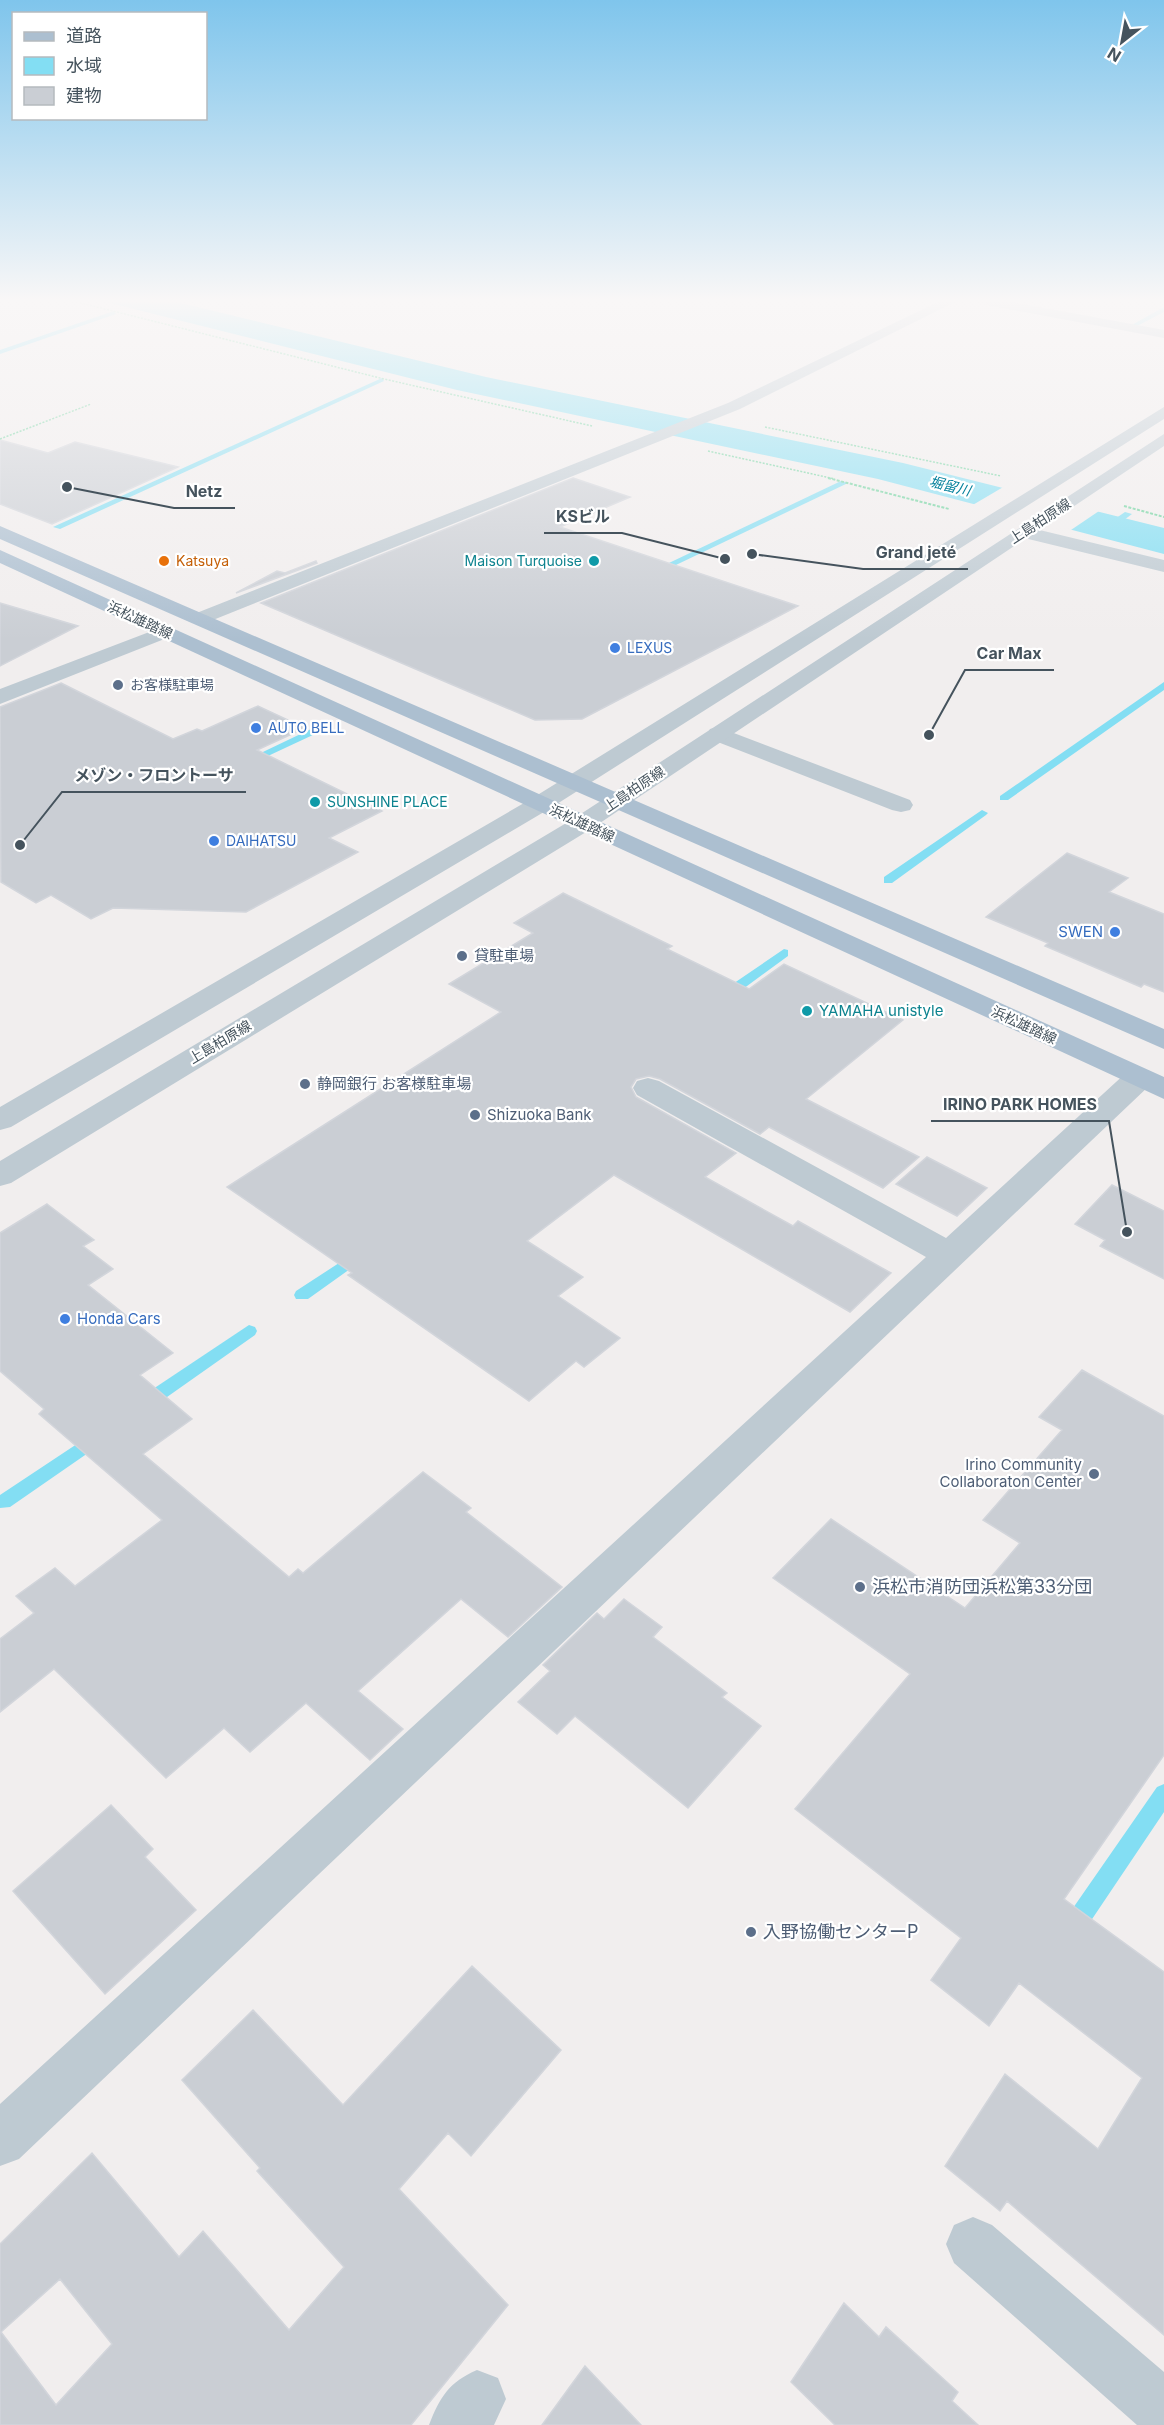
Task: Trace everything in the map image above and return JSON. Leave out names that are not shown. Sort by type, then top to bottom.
[{"type":"main road","name":"浜松雄踏線","points":[[0,532],[619,800],[1164,1040]]},
{"type":"main road","name":"浜松雄踏線","points":[[0,556],[1151,1084]]},
{"type":"street","points":[[201,618],[716,414]]},
{"type":"street","name":"上島柏原線","points":[[0,1120],[540,804],[1161,414]]},
{"type":"street","name":"上島柏原線","points":[[0,1175],[582,824],[1164,439]]},
{"type":"street","points":[[1027,530],[1164,566]]},
{"type":"street","points":[[0,697],[165,632]]},
{"type":"street","points":[[718,734],[901,805]]},
{"type":"street","points":[[0,2140],[949,1255],[1151,1084]]},
{"type":"street","points":[[648,1088],[949,1255]]},
{"type":"street","points":[[973,2244],[1164,2410]]},
{"type":"path","points":[[0,439],[65,414]]},
{"type":"path","points":[[543,414],[854,483],[995,519]]},
{"type":"path","points":[[709,417],[1002,476]]},
{"type":"path","points":[[1118,504],[1164,518]]},
{"type":"water","name":"堀留川","points":[[571,414],[666,414],[903,463],[1164,528],[1164,554],[878,479]]},
{"type":"pier","points":[[1005,486],[1102,509],[1068,532],[971,506]]},
{"type":"building","points":[[0,440],[48,453],[75,442],[178,467],[52,524],[0,504]]},
{"type":"building","points":[[573,478],[630,497],[560,527],[798,606],[582,719],[535,720],[261,603]]},
{"type":"building","points":[[316,561],[317,563],[236,593],[277,571],[285,573]]},
{"type":"building","points":[[0,603],[78,626],[0,666]]},
{"type":"building","points":[[61,683],[173,739],[197,729],[202,731],[258,706],[305,728],[257,750],[382,811],[329,838],[358,852],[246,912],[113,908],[91,919],[51,895],[36,903],[1,882],[0,707]]},
{"type":"building","points":[[1067,853],[1128,878],[1109,892],[1164,914],[1164,992],[1144,984],[1141,987],[1045,946],[1048,943],[986,917]]},
{"type":"building","points":[[563,893],[672,946],[667,949],[749,989],[784,964],[903,1020],[806,1099],[919,1157],[883,1188],[769,1127],[760,1134],[660,1079],[649,1076],[636,1079],[631,1087],[636,1097],[736,1153],[705,1177],[793,1226],[798,1221],[891,1273],[850,1312],[614,1175],[527,1241],[583,1277],[558,1296],[620,1338],[584,1367],[576,1361],[529,1401],[348,1275],[352,1273],[227,1187],[501,1012],[449,984],[533,933],[514,923]]},
{"type":"building","points":[[927,1157],[987,1188],[957,1216],[896,1184]]},
{"type":"building","points":[[1112,1185],[1164,1211],[1164,1279],[1100,1246],[1105,1240],[1075,1224]]},
{"type":"building","points":[[47,1204],[94,1240],[83,1246],[113,1269],[88,1285],[173,1353],[140,1375],[192,1419],[143,1454],[289,1577],[298,1569],[303,1573],[423,1472],[471,1508],[466,1512],[562,1587],[508,1637],[461,1599],[358,1691],[403,1729],[370,1760],[306,1703],[250,1752],[224,1728],[166,1778],[54,1669],[0,1712],[0,1639],[34,1613],[16,1596],[55,1568],[75,1586],[162,1520],[39,1414],[44,1409],[0,1371],[0,1233]]},
{"type":"building","points":[[1082,1370],[1164,1416],[1164,1755],[1064,1899],[1164,1972],[1164,2335],[1007,2201],[1000,2211],[945,2166],[1005,2074],[1098,2149],[1142,2078],[1019,1983],[989,2026],[931,1980],[961,1938],[795,1809],[910,1674],[773,1578],[831,1519],[965,1608],[1020,1543],[983,1520],[1062,1430],[1039,1417]]},
{"type":"building","points":[[624,1599],[662,1627],[653,1637],[727,1693],[722,1697],[761,1726],[688,1808],[575,1716],[557,1734],[518,1702],[550,1671],[543,1665],[597,1613],[604,1619]]},
{"type":"building","points":[[111,1805],[153,1849],[145,1857],[196,1910],[105,1994],[13,1891]]},
{"type":"building","points":[[472,1966],[561,2050],[471,2156],[448,2133],[399,2189],[508,2305],[411,2425],[0,2425],[0,2244],[92,2153],[179,2257],[203,2231],[289,2330],[344,2267],[257,2171],[260,2168],[182,2080],[253,2010],[343,2105]],"holes":[[[60,2279],[112,2344],[56,2405],[1,2332]]]},
{"type":"building","points":[[844,2303],[879,2337],[886,2327],[958,2392],[952,2401],[978,2425],[835,2425],[791,2382]]},
{"type":"building","points":[[585,2366],[641,2425],[542,2425]]},
{"type":"waterway","points":[[57,527],[306,414]]},
{"type":"waterway","points":[[654,572],[844,483]]},
{"type":"waterway","points":[[1109,527],[1128,514]]},
{"type":"waterway","points":[[1004,798],[1164,685]]},
{"type":"waterway","points":[[247,762],[311,732]]},
{"type":"waterway","points":[[888,880],[982,813]]},
{"type":"waterway","points":[[723,997],[784,953]]},
{"type":"waterway","points":[[302,1295],[359,1255]]},
{"type":"waterway","points":[[144,1404],[249,1331]]},
{"type":"waterway","points":[[4,1502],[95,1439]]},
{"type":"waterway","points":[[1072,1929],[1164,1794]]},
{"type":"place","name":"Netz","points":[[67,487]]},
{"type":"place","name":"Grand jeté","points":[[752,554]]},
{"type":"place","name":"KSビル","points":[[725,559]]},
{"type":"place","name":"Katsuya","points":[[164,561]]},
{"type":"place","name":"Maison Turquoise","points":[[594,561]]},
{"type":"place","name":"LEXUS","points":[[615,648]]},
{"type":"place","name":"お客様駐車場","points":[[118,685]]},
{"type":"place","name":"AUTO BELL","points":[[256,728]]},
{"type":"place","name":"Car Max","points":[[929,735]]},
{"type":"place","name":"SUNSHINE PLACE","points":[[315,802]]},
{"type":"place","name":"DAIHATSU","points":[[214,841]]},
{"type":"place","name":"メゾン・フロントーサ","points":[[20,845]]},
{"type":"place","name":"SWEN","points":[[1115,932]]},
{"type":"place","name":"貸駐車場","points":[[462,956]]},
{"type":"place","name":"YAMAHA unistyle","points":[[807,1011]]},
{"type":"place","name":"静岡銀行 お客様駐車場","points":[[305,1084]]},
{"type":"place","name":"Shizuoka Bank","points":[[475,1115]]},
{"type":"place","name":"IRINO PARK HOMES","points":[[1127,1232]]},
{"type":"place","name":"Honda Cars","points":[[65,1319]]},
{"type":"place","name":"Irino Community Collaboraton Center","points":[[1094,1474]]},
{"type":"place","name":"浜松市消防団浜松第33分団","points":[[860,1587]]},
{"type":"place","name":"入野協働センターP","points":[[751,1932]]}]
